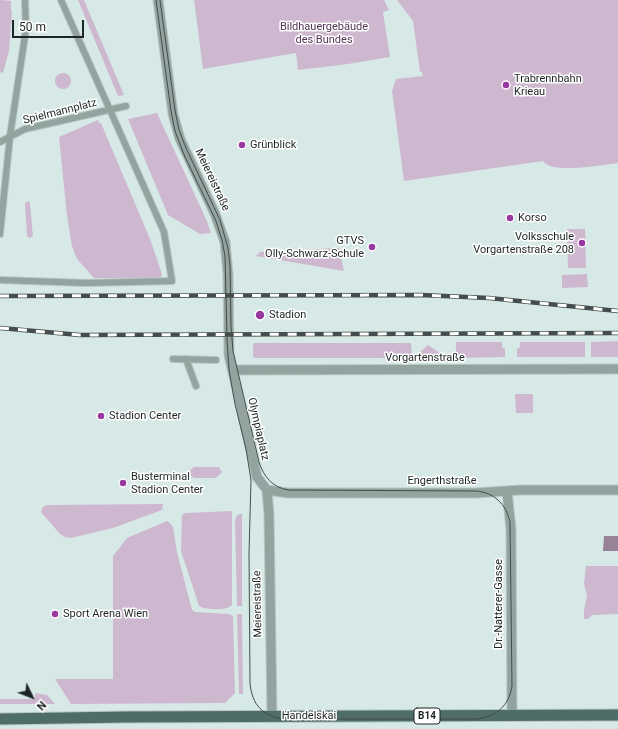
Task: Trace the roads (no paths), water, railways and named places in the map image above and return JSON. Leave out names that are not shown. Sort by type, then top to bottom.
[{"type":"main road","name":"Handelskai","points":[[0,719],[272,716],[618,715]]},
{"type":"street","points":[[0,234],[10,136],[26,29],[25,0]]},
{"type":"street","points":[[0,280],[86,283],[172,282],[164,232],[61,0]]},
{"type":"street","name":"Meiereistraße","points":[[158,0],[176,127],[186,154],[215,214],[225,242],[228,274],[229,355],[233,370]]},
{"type":"street","name":"Spielmannplatz","points":[[0,142],[25,129],[42,124],[126,106]]},
{"type":"street","points":[[173,359],[216,360]]},
{"type":"street","points":[[186,359],[196,386]]},
{"type":"street","name":"Vorgartenstraße","points":[[233,370],[618,369]]},
{"type":"street","name":"Olympiaplatz","points":[[233,370],[257,477],[267,490]]},
{"type":"street","name":"Meiereistraße","points":[[267,490],[269,515],[272,716]]},
{"type":"street","name":"Engerthstraße","points":[[267,490],[288,493],[476,493],[507,491],[618,490]]},
{"type":"street","name":"Dr.-Natterer-Gasse","points":[[507,491],[510,529],[512,716]]},
{"type":"tram line","points":[[156,0],[175,131],[185,157],[216,221],[225,256],[229,370],[251,480],[249,553],[250,683],[253,698],[256,704],[265,713],[277,718],[285,719],[476,719],[490,716],[505,705],[512,686],[510,522],[506,510],[498,500],[488,494],[475,491],[288,490],[282,489],[273,484],[266,477],[261,467],[233,351],[228,248],[220,220],[179,130],[160,0]]},
{"type":"railway","points":[[0,296],[421,295],[489,298],[618,311]]},
{"type":"railway","points":[[0,328],[80,335],[618,333]]},
{"type":"place","name":"Trabrennbahn Krieau","points":[[506,85]]},
{"type":"place","name":"Grünblick","points":[[242,145]]},
{"type":"place","name":"Korso","points":[[510,218]]},
{"type":"place","name":"Volksschule Vorgartenstraße 208","points":[[582,243]]},
{"type":"place","name":"GTVS Olly-Schwarz-Schule","points":[[372,247]]},
{"type":"place","name":"Stadion","points":[[260,315]]},
{"type":"place","name":"Stadion Center","points":[[101,416]]},
{"type":"place","name":"Busterminal Stadion Center","points":[[123,483]]},
{"type":"place","name":"Sport Arena Wien","points":[[55,614]]},
{"type":"park label","name":"Bildhauergebäude des Bundes","points":[[324,33]]}]
